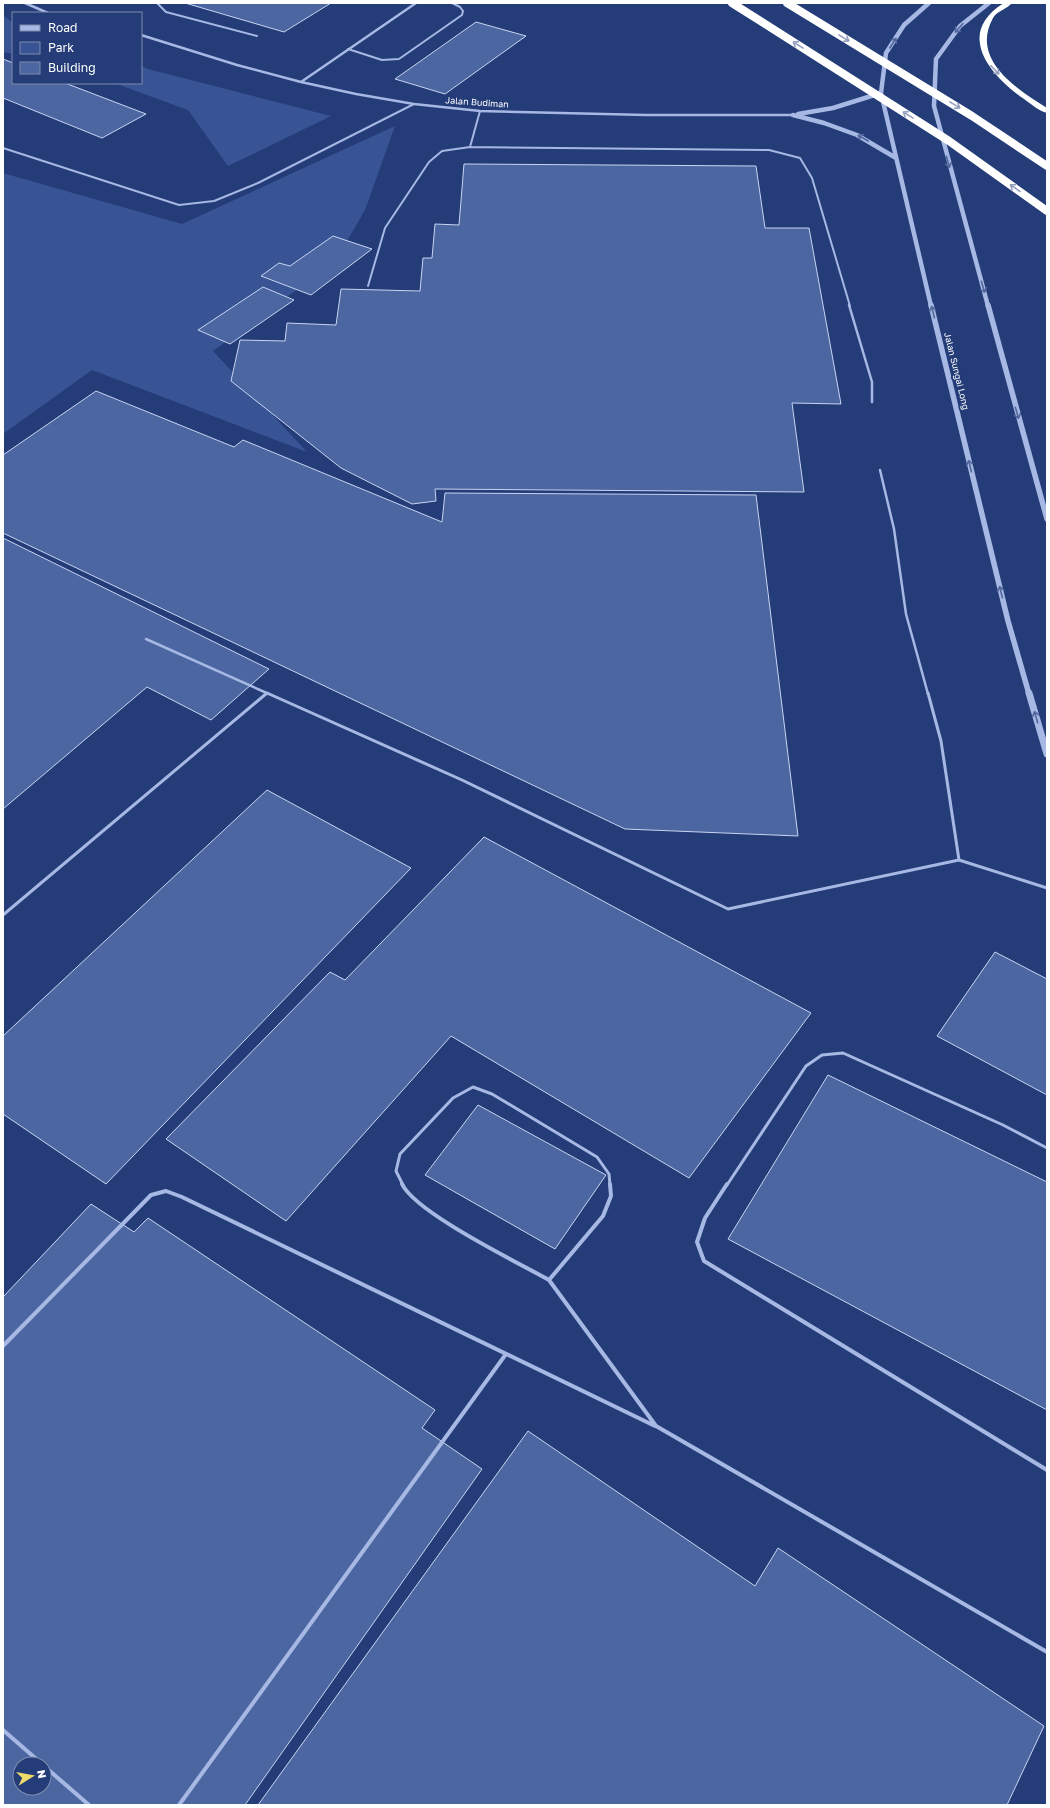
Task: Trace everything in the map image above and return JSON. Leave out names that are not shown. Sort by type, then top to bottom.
[{"type":"highway","points":[[732,3],[949,142],[1047,211]]},
{"type":"highway","points":[[787,3],[972,116],[1047,166]]},
{"type":"highway","points":[[1009,3],[990,18],[982,40],[988,62],[1013,89],[1047,110]]},
{"type":"street","points":[[24,3],[46,12]]},
{"type":"street","points":[[302,82],[416,3]]},
{"type":"street","name":"Jalan Sungai Long","points":[[929,3],[904,25],[886,53],[881,93],[1008,621],[1047,754]]},
{"type":"street","points":[[989,3],[960,26],[936,59],[934,106],[1047,519]]},
{"type":"street","name":"Jalan Budiman","points":[[142,36],[237,65],[302,82],[356,94],[414,104],[480,111],[646,115],[793,115]]},
{"type":"street","points":[[793,115],[815,113],[881,93]]},
{"type":"street","points":[[793,115],[824,123],[857,135],[896,158]]},
{"type":"lane","points":[[157,3],[166,12],[257,36]]},
{"type":"lane","points":[[348,49],[382,60],[399,59],[462,15],[463,11],[460,7],[452,3]]},
{"type":"lane","points":[[3,148],[179,205],[214,201],[258,183],[414,104]]},
{"type":"lane","points":[[470,147],[480,111]]},
{"type":"lane","points":[[368,286],[385,228],[429,162],[442,151],[470,147],[769,150],[800,158],[812,178],[848,306],[872,382],[872,402]]},
{"type":"lane","points":[[880,470],[894,529],[906,614],[942,741],[959,860]]},
{"type":"lane","points":[[146,639],[462,780],[728,909],[959,860],[1047,888]]},
{"type":"lane","points":[[3,915],[267,693]]},
{"type":"lane","points":[[1047,1148],[1003,1125],[843,1053],[822,1055],[806,1066],[705,1218],[697,1242],[704,1261],[1047,1470]]},
{"type":"lane","points":[[549,1280],[603,1216],[611,1196],[609,1174],[597,1158],[492,1094],[473,1087],[453,1098],[400,1154],[396,1171],[406,1192],[440,1219],[549,1280],[656,1426]]},
{"type":"lane","points":[[3,1346],[151,1195],[166,1191],[182,1197],[656,1426],[1047,1652]]},
{"type":"lane","points":[[179,1805],[506,1354]]},
{"type":"lane","points":[[3,1730],[33,1756]]},
{"type":"lane","points":[[52,1773],[90,1805]]},
{"type":"green space","points":[[3,15],[12,22],[12,54],[3,52]]},
{"type":"green space","points":[[142,66],[331,116],[228,166],[188,110],[117,84],[142,84]]},
{"type":"green space","points":[[395,126],[365,210],[335,262],[213,351],[307,452],[92,370],[3,434],[3,173],[182,224]]},
{"type":"building","points":[[185,3],[331,3],[284,32]]},
{"type":"building","points":[[476,22],[526,36],[445,94],[395,79]]},
{"type":"building","points":[[3,59],[12,63],[12,84],[68,84],[146,114],[102,138],[3,98]]},
{"type":"building","points":[[464,164],[756,166],[765,228],[809,228],[841,404],[792,403],[804,492],[435,489],[436,501],[412,504],[341,468],[231,381],[240,340],[285,341],[287,323],[336,325],[341,289],[420,291],[423,258],[432,258],[435,224],[459,225]]},
{"type":"building","points":[[333,236],[372,249],[311,295],[261,276],[279,263],[290,266]]},
{"type":"building","points":[[263,287],[294,300],[230,344],[198,330]]},
{"type":"building","points":[[96,391],[234,447],[243,440],[442,522],[445,493],[756,495],[798,836],[625,829],[3,533],[3,455]]},
{"type":"building","points":[[3,538],[269,669],[211,720],[147,687],[3,809]]},
{"type":"building","points":[[267,790],[411,868],[106,1184],[3,1114],[3,1036]]},
{"type":"building","points":[[484,837],[811,1013],[689,1178],[451,1036],[286,1221],[166,1139],[330,972],[345,980]]},
{"type":"building","points":[[995,952],[1047,979],[1047,1095],[937,1036]]},
{"type":"building","points":[[828,1075],[1047,1182],[1047,1410],[728,1239]]},
{"type":"building","points":[[478,1105],[606,1175],[555,1249],[425,1175]]},
{"type":"building","points":[[91,1204],[134,1232],[148,1218],[435,1410],[422,1428],[482,1469],[245,1805],[3,1805],[3,1297]]},
{"type":"building","points":[[528,1431],[755,1586],[778,1548],[1044,1726],[1007,1805],[258,1805]]}]
